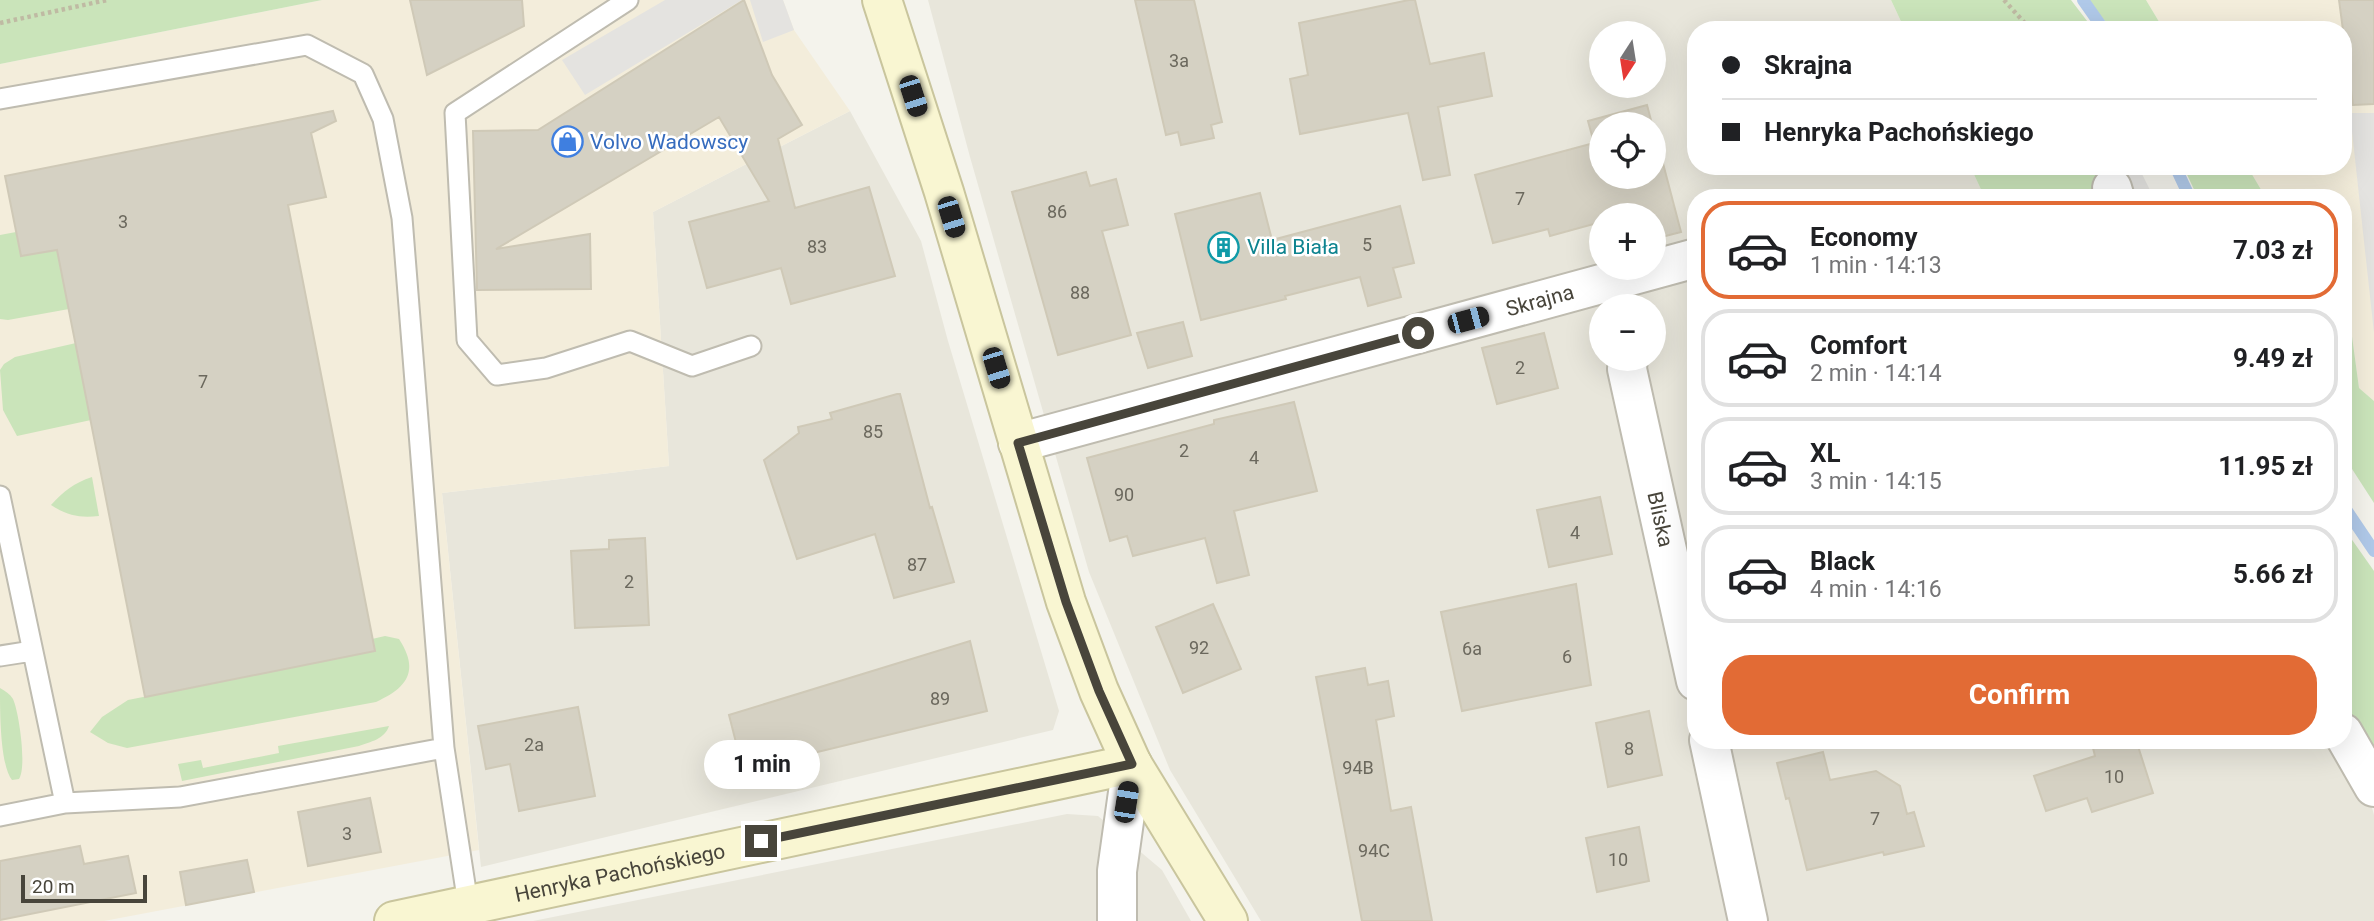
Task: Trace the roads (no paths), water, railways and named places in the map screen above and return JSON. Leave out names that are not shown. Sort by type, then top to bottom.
[{"type":"street","points":[[882,0],[944,192],[1066,602],[1099,691],[1132,764],[1228,921]]},
{"type":"street","name":"Skrajna","points":[[1018,443],[1621,293],[1687,262]]},
{"type":"street","name":"Bliska","points":[[1627,371],[1687,640]]},
{"type":"street","points":[[1711,749],[1748,921]]},
{"type":"street","points":[[2352,749],[2374,787]]},
{"type":"street","points":[[1117,921],[1118,871],[1132,764]]},
{"type":"street","name":"Henryka Pachońskiego","points":[[394,921],[1132,764]]},
{"type":"lane","points":[[628,0],[455,113],[467,340],[497,375],[546,368],[630,341],[692,366],[751,346]]},
{"type":"lane","points":[[0,99],[307,45],[363,74],[383,119],[402,218],[444,748],[468,904]]},
{"type":"lane","points":[[0,496],[65,803]]},
{"type":"lane","points":[[0,656],[32,651]]},
{"type":"lane","points":[[0,816],[65,803],[180,797],[444,748]]},
{"type":"waterway","points":[[2083,0],[2098,21]]},
{"type":"waterway","points":[[2179,175],[2186,189]]},
{"type":"waterway","points":[[2352,518],[2374,551]]},
{"type":"place","name":"Volvo Wadowscy","points":[[567,142]]},
{"type":"place","name":"Villa Biała","points":[[1224,247]]}]
